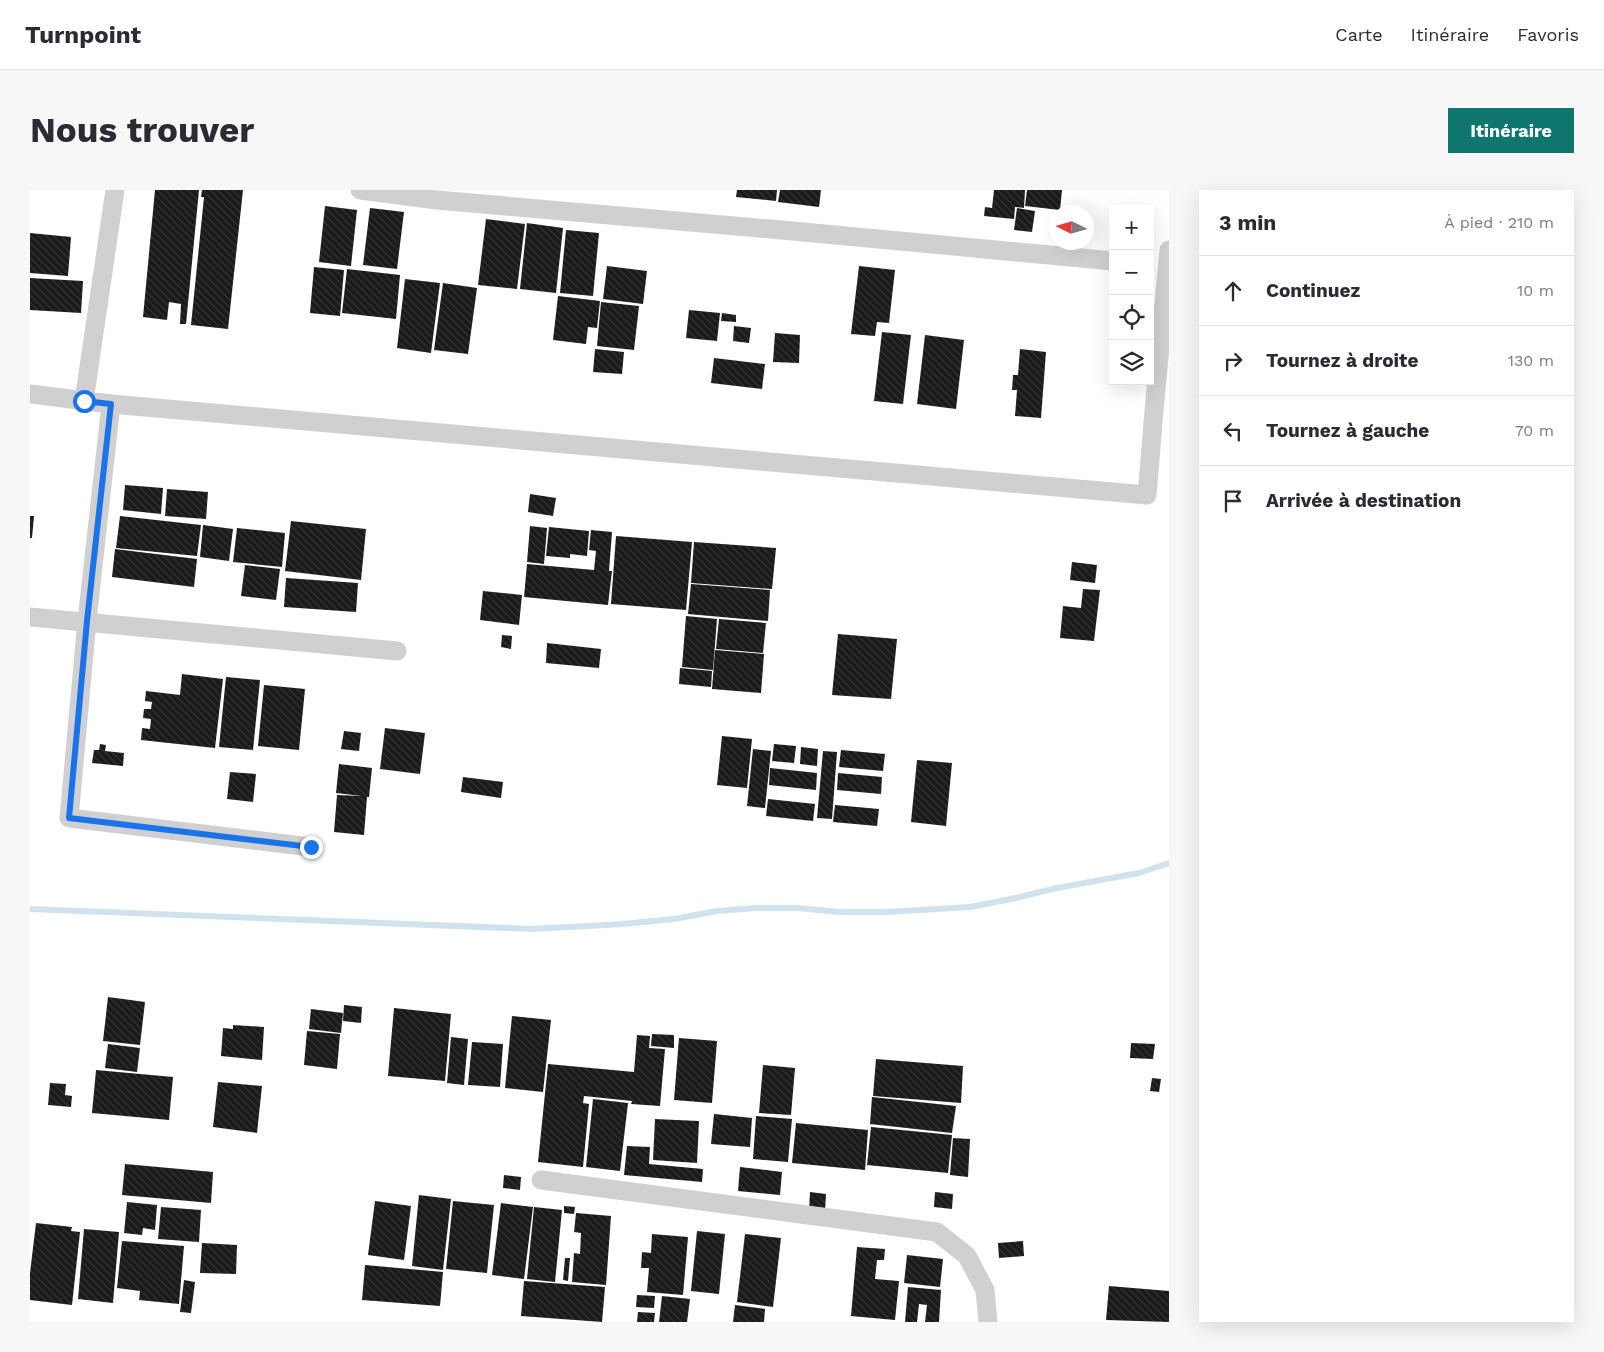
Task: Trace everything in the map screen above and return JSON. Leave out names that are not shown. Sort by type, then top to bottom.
[{"type":"street","points":[[84,401],[115,190]]},
{"type":"street","points":[[360,190],[438,200],[782,230],[1109,262]]},
{"type":"street","points":[[30,394],[111,404],[1147,495],[1154,411],[1165,350],[1162,261]]},
{"type":"street","points":[[111,404],[87,621],[69,818],[311,847]]},
{"type":"street","points":[[30,616],[397,651]]},
{"type":"street","points":[[540,1180],[937,1232],[967,1256],[985,1290],[988,1322]]},
{"type":"building","points":[[155,190],[199,190],[186,324],[180,324],[181,304],[169,302],[167,320],[143,317]]},
{"type":"building","points":[[202,190],[243,190],[228,329],[191,325],[204,197],[201,197]]},
{"type":"building","points":[[737,190],[777,190],[776,201],[736,197]]},
{"type":"building","points":[[780,190],[821,190],[819,207],[778,202]]},
{"type":"building","points":[[994,190],[1025,190],[1024,208],[1015,207],[1014,219],[984,216],[985,207],[992,208]]},
{"type":"building","points":[[1027,190],[1062,190],[1060,205],[1049,205],[1049,209],[1025,206]]},
{"type":"building","points":[[325,206],[357,210],[351,266],[319,262]]},
{"type":"building","points":[[370,208],[404,212],[397,269],[363,265]]},
{"type":"building","points":[[1017,208],[1035,211],[1032,232],[1014,230]]},
{"type":"building","points":[[486,219],[525,224],[517,289],[478,285]]},
{"type":"building","points":[[527,223],[563,228],[556,293],[520,289]]},
{"type":"building","points":[[566,230],[599,233],[593,296],[560,293]]},
{"type":"building","points":[[30,233],[71,237],[68,276],[30,273]]},
{"type":"building","points":[[607,266],[647,271],[643,304],[603,299]]},
{"type":"building","points":[[859,266],[895,270],[889,323],[877,322],[875,336],[851,334]]},
{"type":"building","points":[[314,267],[344,270],[340,316],[310,313]]},
{"type":"building","points":[[347,269],[400,275],[396,319],[342,313]]},
{"type":"building","points":[[30,278],[83,281],[81,313],[30,310]]},
{"type":"building","points":[[405,279],[440,283],[431,353],[397,348]]},
{"type":"building","points":[[443,283],[477,288],[468,354],[434,350]]},
{"type":"building","points":[[558,296],[600,301],[597,328],[588,327],[586,344],[553,340]]},
{"type":"building","points":[[601,302],[639,306],[634,350],[597,346]]},
{"type":"building","points":[[689,310],[720,313],[717,341],[686,338]]},
{"type":"building","points":[[722,313],[736,315],[736,322],[721,321]]},
{"type":"building","points":[[734,326],[751,328],[749,343],[733,341]]},
{"type":"building","points":[[882,332],[911,335],[903,404],[874,401]]},
{"type":"building","points":[[775,333],[800,335],[799,363],[773,362]]},
{"type":"building","points":[[925,335],[964,340],[956,409],[917,404]]},
{"type":"building","points":[[595,349],[624,352],[622,374],[593,372]]},
{"type":"building","points":[[1020,349],[1046,352],[1041,418],[1015,416],[1017,390],[1012,390],[1013,375],[1018,375]]},
{"type":"building","points":[[714,358],[765,364],[762,389],[711,383]]},
{"type":"building","points":[[125,485],[163,488],[161,514],[123,510]]},
{"type":"building","points":[[167,489],[208,492],[206,519],[165,516]]},
{"type":"building","points":[[530,494],[556,498],[553,516],[528,512]]},
{"type":"building","points":[[30,516],[34,516],[32,538],[30,538]]},
{"type":"building","points":[[120,516],[201,525],[197,556],[116,548]]},
{"type":"building","points":[[291,521],[366,529],[361,580],[285,571]]},
{"type":"building","points":[[203,525],[233,529],[229,561],[200,557]]},
{"type":"building","points":[[530,526],[547,528],[544,564],[527,562]]},
{"type":"building","points":[[549,527],[589,531],[587,556],[570,554],[570,558],[546,556]]},
{"type":"building","points":[[237,528],[285,533],[282,567],[233,562]]},
{"type":"building","points":[[591,530],[612,532],[609,571],[612,571],[608,605],[524,597],[527,564],[594,570],[596,551],[589,550]]},
{"type":"building","points":[[616,536],[692,542],[686,610],[611,604]]},
{"type":"building","points":[[694,542],[776,548],[772,589],[691,583]]},
{"type":"building","points":[[115,549],[197,559],[194,587],[112,577]]},
{"type":"building","points":[[1072,562],[1097,565],[1095,583],[1070,580]]},
{"type":"building","points":[[245,565],[280,569],[276,600],[241,596]]},
{"type":"building","points":[[286,578],[358,583],[356,612],[284,607]]},
{"type":"building","points":[[691,584],[770,590],[768,621],[688,614]]},
{"type":"building","points":[[1083,589],[1100,590],[1094,641],[1060,638],[1063,606],[1081,608]]},
{"type":"building","points":[[483,591],[522,595],[519,625],[480,620]]},
{"type":"building","points":[[686,616],[717,619],[713,670],[682,667]]},
{"type":"building","points":[[719,619],[766,623],[763,653],[716,649]]},
{"type":"building","points":[[838,634],[897,639],[891,699],[832,695]]},
{"type":"building","points":[[502,635],[512,636],[511,649],[501,647]]},
{"type":"building","points":[[547,643],[601,649],[599,668],[546,663]]},
{"type":"building","points":[[715,650],[764,654],[761,693],[712,689]]},
{"type":"building","points":[[680,668],[712,671],[711,687],[679,684]]},
{"type":"building","points":[[182,674],[223,679],[215,748],[141,740],[142,728],[150,729],[151,719],[143,718],[144,709],[151,709],[152,702],[145,701],[146,691],[180,695]]},
{"type":"building","points":[[226,677],[260,680],[253,750],[219,747]]},
{"type":"building","points":[[264,685],[305,689],[299,750],[258,746]]},
{"type":"building","points":[[385,728],[425,733],[420,774],[380,769]]},
{"type":"building","points":[[344,731],[361,733],[359,751],[341,749]]},
{"type":"building","points":[[722,736],[752,739],[747,788],[717,785]]},
{"type":"building","points":[[100,744],[106,745],[105,751],[124,753],[123,766],[92,763],[94,750],[99,750]]},
{"type":"building","points":[[774,744],[796,746],[794,763],[772,761]]},
{"type":"building","points":[[801,747],[818,749],[817,766],[800,764]]},
{"type":"building","points":[[753,749],[771,751],[765,808],[747,806]]},
{"type":"building","points":[[841,750],[885,754],[883,771],[839,767]]},
{"type":"building","points":[[823,751],[837,752],[832,819],[817,818]]},
{"type":"building","points":[[917,760],[952,763],[946,826],[911,822]]},
{"type":"building","points":[[339,764],[372,768],[369,797],[367,797],[364,835],[334,832],[337,795],[362,796],[336,793]]},
{"type":"building","points":[[770,768],[817,773],[816,790],[769,785]]},
{"type":"building","points":[[230,772],[256,774],[253,802],[227,799]]},
{"type":"building","points":[[838,773],[882,777],[881,794],[837,790]]},
{"type":"building","points":[[463,777],[503,782],[501,798],[461,792]]},
{"type":"building","points":[[768,799],[815,804],[813,821],[766,816]]},
{"type":"building","points":[[835,805],[879,809],[877,826],[833,822]]},
{"type":"building","points":[[108,997],[145,1002],[140,1045],[103,1041]]},
{"type":"building","points":[[344,1005],[362,1007],[361,1023],[343,1021]]},
{"type":"building","points":[[394,1008],[451,1014],[445,1081],[388,1076]]},
{"type":"building","points":[[311,1009],[343,1013],[341,1033],[309,1029]]},
{"type":"building","points":[[512,1016],[551,1020],[543,1092],[505,1088]]},
{"type":"building","points":[[233,1025],[264,1027],[262,1060],[221,1056],[223,1028],[233,1029]]},
{"type":"building","points":[[307,1031],[340,1034],[337,1069],[304,1065]]},
{"type":"building","points":[[652,1034],[674,1035],[674,1048],[651,1046]]},
{"type":"building","points":[[637,1035],[650,1036],[649,1048],[665,1049],[660,1106],[631,1104],[632,1101],[584,1096],[583,1103],[589,1104],[583,1167],[538,1162],[548,1064],[634,1072]]},
{"type":"building","points":[[451,1037],[468,1039],[464,1085],[447,1083]]},
{"type":"building","points":[[679,1038],[717,1041],[712,1103],[674,1100]]},
{"type":"building","points":[[472,1042],[503,1044],[500,1087],[468,1085]]},
{"type":"building","points":[[1131,1043],[1155,1044],[1153,1059],[1130,1058]]},
{"type":"building","points":[[108,1044],[140,1048],[137,1072],[105,1068]]},
{"type":"building","points":[[876,1059],[963,1066],[961,1103],[873,1096]]},
{"type":"building","points":[[763,1065],[795,1068],[791,1115],[759,1113]]},
{"type":"building","points":[[96,1070],[173,1077],[169,1120],[92,1113]]},
{"type":"building","points":[[1152,1078],[1161,1079],[1159,1092],[1150,1091]]},
{"type":"building","points":[[218,1082],[262,1086],[257,1133],[213,1127]]},
{"type":"building","points":[[50,1083],[66,1084],[65,1095],[72,1096],[71,1107],[48,1105]]},
{"type":"building","points":[[872,1097],[956,1106],[952,1133],[870,1124]]},
{"type":"building","points":[[593,1099],[628,1103],[620,1171],[586,1167]]},
{"type":"building","points":[[714,1114],[752,1118],[750,1147],[711,1144]]},
{"type":"building","points":[[756,1116],[792,1119],[788,1162],[753,1159]]},
{"type":"building","points":[[655,1119],[699,1121],[697,1163],[653,1160]]},
{"type":"building","points":[[796,1123],[868,1130],[865,1170],[792,1163]]},
{"type":"building","points":[[871,1127],[952,1135],[948,1173],[867,1165]]},
{"type":"building","points":[[953,1138],[970,1139],[968,1177],[950,1175]]},
{"type":"building","points":[[627,1146],[650,1147],[649,1164],[703,1169],[702,1182],[624,1175]]},
{"type":"building","points":[[125,1164],[213,1172],[211,1203],[122,1195]]},
{"type":"building","points":[[740,1167],[782,1172],[780,1195],[738,1191]]},
{"type":"building","points":[[504,1175],[521,1177],[520,1190],[503,1188]]},
{"type":"building","points":[[810,1192],[826,1194],[825,1212],[809,1211]]},
{"type":"building","points":[[935,1192],[953,1194],[952,1209],[934,1207]]},
{"type":"building","points":[[419,1195],[451,1199],[443,1270],[412,1266]]},
{"type":"building","points":[[375,1201],[411,1206],[404,1260],[368,1255]]},
{"type":"building","points":[[453,1201],[494,1205],[487,1273],[446,1269]]},
{"type":"building","points":[[127,1202],[157,1205],[155,1230],[143,1228],[142,1235],[124,1233]]},
{"type":"building","points":[[501,1203],[533,1207],[524,1279],[492,1275]]},
{"type":"building","points":[[564,1206],[575,1207],[574,1214],[564,1213]]},
{"type":"building","points":[[161,1207],[201,1210],[199,1242],[158,1239]]},
{"type":"building","points":[[534,1207],[562,1210],[555,1282],[527,1279]]},
{"type":"building","points":[[576,1213],[611,1216],[606,1285],[572,1282],[574,1253],[580,1254],[581,1233],[574,1232]]},
{"type":"building","points":[[36,1223],[72,1227],[71,1231],[80,1232],[72,1305],[30,1300],[30,1273]]},
{"type":"building","points":[[84,1229],[119,1232],[113,1303],[78,1299]]},
{"type":"building","points":[[697,1231],[725,1234],[719,1294],[691,1291]]},
{"type":"building","points":[[652,1234],[688,1237],[683,1295],[647,1292],[649,1268],[641,1268],[642,1252],[651,1253]]},
{"type":"building","points":[[745,1234],[781,1238],[773,1307],[737,1302]]},
{"type":"building","points":[[122,1241],[184,1246],[179,1304],[139,1300],[140,1291],[117,1288]]},
{"type":"building","points":[[1023,1241],[1024,1256],[999,1258],[998,1243]]},
{"type":"building","points":[[202,1243],[237,1245],[236,1274],[200,1273]]},
{"type":"building","points":[[857,1247],[885,1249],[884,1260],[877,1260],[875,1279],[899,1281],[895,1320],[851,1316]]},
{"type":"building","points":[[907,1255],[943,1259],[940,1287],[904,1283]]},
{"type":"building","points":[[565,1258],[570,1258],[568,1281],[563,1280]]},
{"type":"building","points":[[365,1265],[443,1272],[440,1306],[362,1300]]},
{"type":"building","points":[[184,1280],[195,1282],[191,1313],[180,1312]]},
{"type":"building","points":[[524,1281],[605,1287],[602,1322],[521,1316]]},
{"type":"building","points":[[1109,1286],[1169,1291],[1169,1322],[1106,1320]]},
{"type":"building","points":[[908,1287],[941,1290],[939,1322],[925,1322],[927,1305],[919,1304],[917,1322],[905,1322]]},
{"type":"building","points":[[637,1295],[655,1296],[654,1308],[636,1307]]},
{"type":"building","points":[[662,1296],[690,1299],[687,1322],[659,1322]]},
{"type":"building","points":[[735,1305],[765,1309],[764,1322],[733,1322]]},
{"type":"building","points":[[638,1312],[655,1313],[654,1322],[637,1322]]},
{"type":"waterway","points":[[30,909],[532,929],[623,924],[674,919],[717,911],[756,908],[886,912],[970,907],[1139,873],[1169,863]]},
{"type":"route","points":[[84,401],[111,404],[87,621],[69,818],[311,847]]}]
